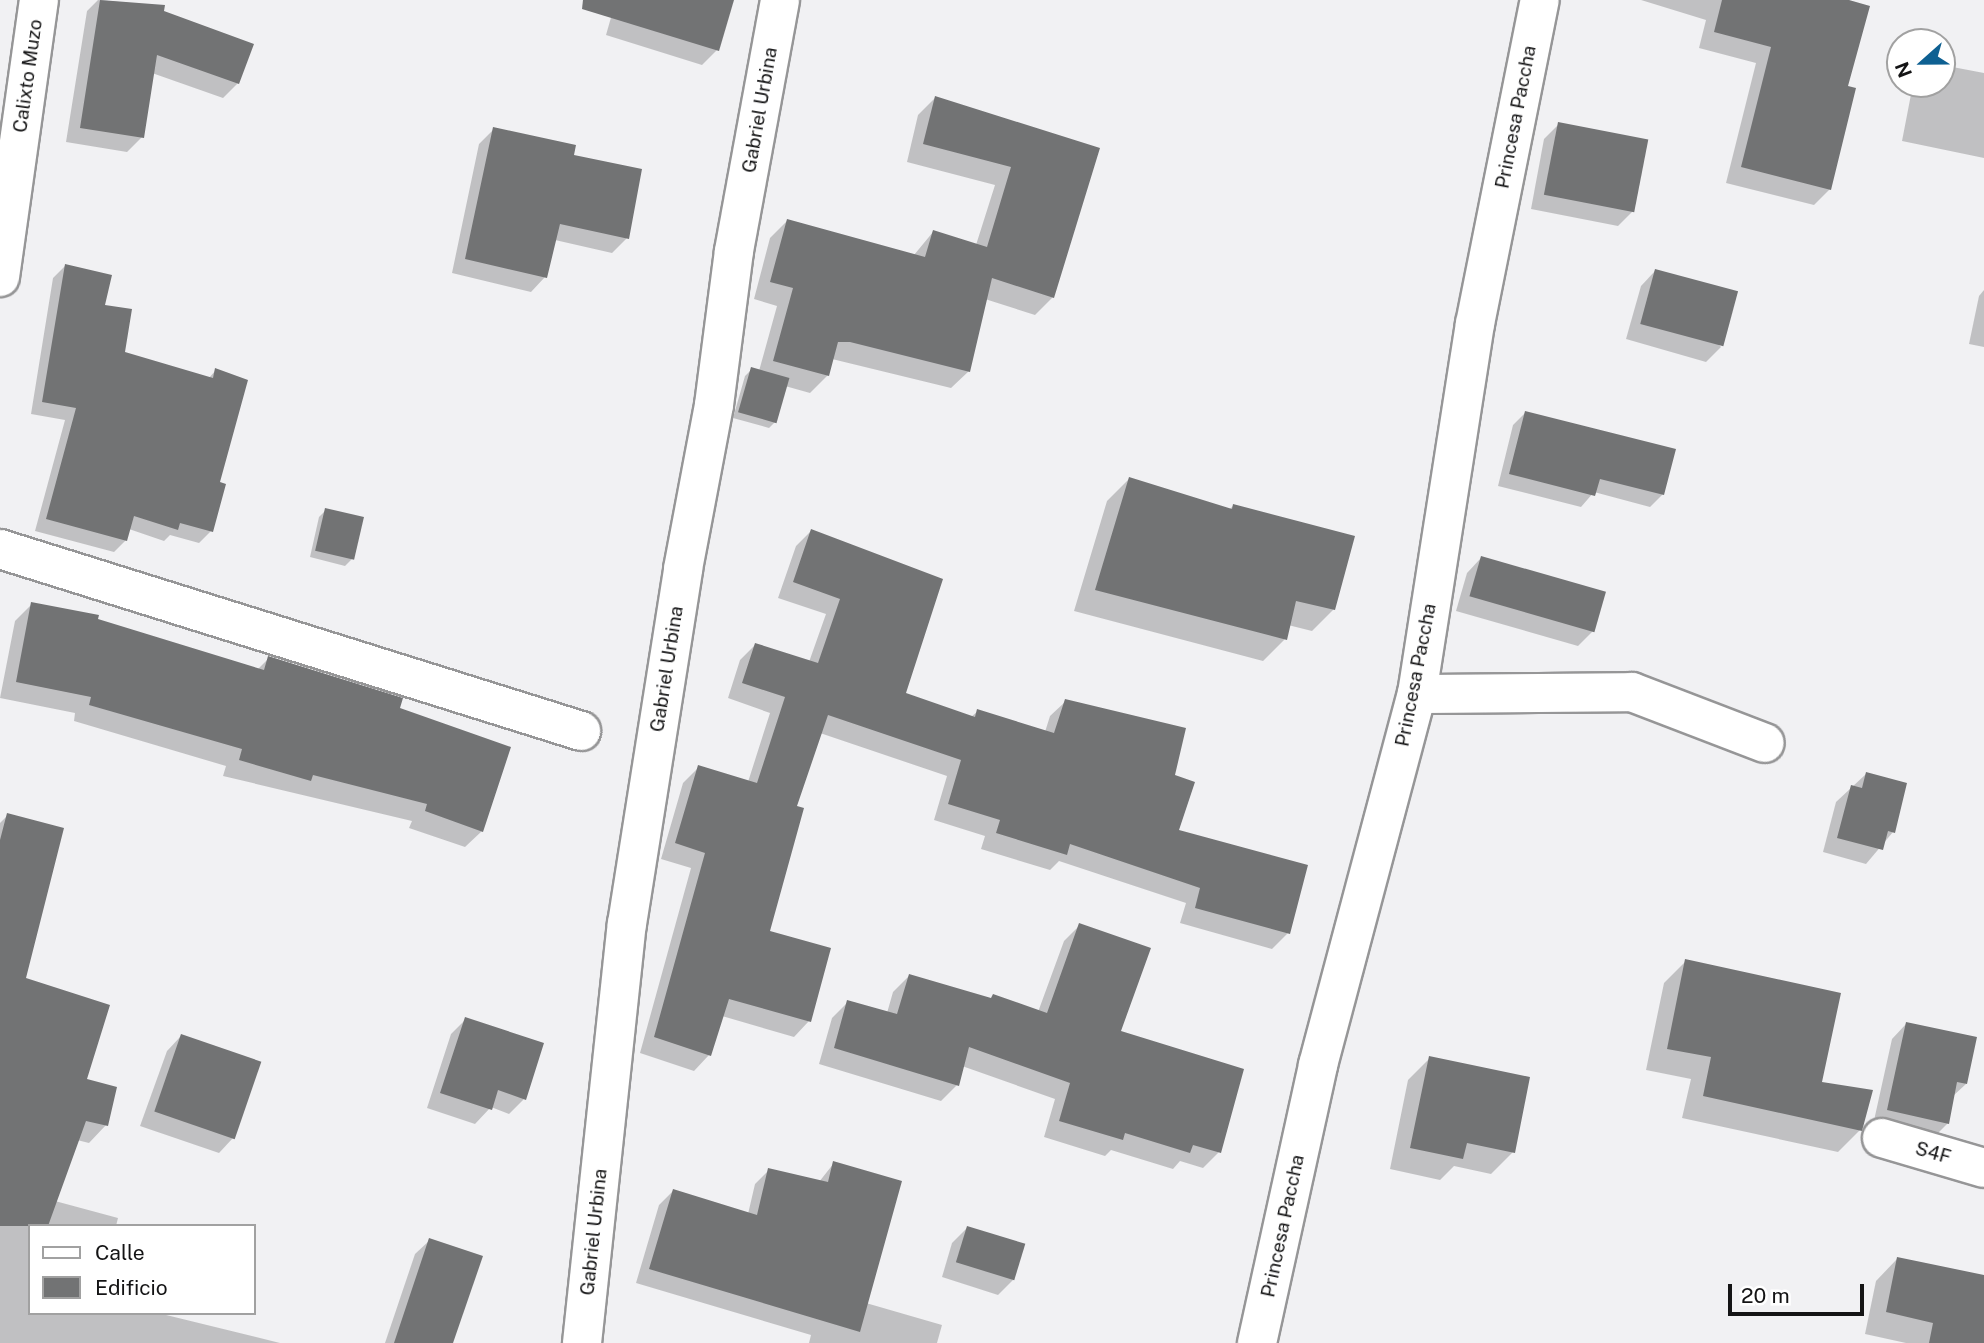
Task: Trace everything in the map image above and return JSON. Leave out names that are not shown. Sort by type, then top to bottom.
[{"type":"street","name":"Calixto Muzo","points":[[0,277],[39,0]]},
{"type":"street","name":"Gabriel Urbina","points":[[582,1343],[627,924],[683,569],[714,405],[734,251],[780,0]]},
{"type":"street","name":"Princesa Paccha","points":[[1257,1343],[1318,1065],[1417,694],[1475,324],[1540,0]]},
{"type":"street","points":[[0,549],[581,731]]},
{"type":"street","points":[[1417,694],[1632,692],[1765,743]]},
{"type":"street","name":"S4F","points":[[1882,1138],[1984,1168]]},
{"type":"building","points":[[100,0],[165,5],[164,11],[254,44],[239,84],[157,55],[144,138],[80,128]]},
{"type":"building","points":[[583,0],[734,0],[719,51],[582,9]]},
{"type":"building","points":[[1722,0],[1849,0],[1870,6],[1848,86],[1856,88],[1831,190],[1741,167],[1771,47],[1714,32]]},
{"type":"building","points":[[935,96],[1100,148],[1054,298],[992,278],[970,372],[850,342],[838,342],[829,376],[773,361],[793,288],[770,282],[787,219],[925,257],[933,230],[987,247],[1011,167],[923,144]]},
{"type":"building","points":[[1558,122],[1648,140],[1634,212],[1544,195]]},
{"type":"building","points":[[493,127],[576,145],[574,155],[642,169],[629,239],[560,224],[547,278],[465,259]]},
{"type":"building","points":[[65,264],[112,275],[105,305],[132,309],[125,352],[213,378],[215,368],[248,380],[220,482],[226,484],[213,532],[180,523],[178,530],[134,516],[127,541],[46,519],[76,408],[42,402]]},
{"type":"building","points":[[1655,269],[1738,291],[1723,346],[1640,324]]},
{"type":"building","points":[[751,367],[789,378],[776,423],[738,412]]},
{"type":"building","points":[[1525,411],[1676,449],[1664,495],[1600,479],[1595,496],[1509,474]]},
{"type":"building","points":[[1129,477],[1232,509],[1233,504],[1355,536],[1335,610],[1296,601],[1287,640],[1095,590]]},
{"type":"building","points":[[325,508],[364,517],[354,560],[315,551]]},
{"type":"building","points":[[811,529],[943,579],[906,693],[975,717],[977,709],[1054,733],[1065,699],[1186,728],[1175,775],[1195,782],[1179,830],[1308,865],[1290,934],[1195,908],[1200,888],[1070,844],[1067,855],[996,833],[1000,820],[948,804],[961,760],[828,715],[797,806],[804,808],[770,931],[831,948],[811,1022],[729,999],[711,1056],[654,1037],[705,853],[675,843],[698,765],[757,783],[785,697],[742,683],[755,643],[818,663],[840,599],[793,582]]},
{"type":"building","points":[[1481,556],[1606,592],[1594,632],[1469,596]]},
{"type":"building","points":[[31,602],[99,615],[98,619],[264,670],[268,656],[403,698],[400,708],[511,747],[483,832],[425,811],[427,804],[313,775],[311,781],[239,760],[242,749],[89,705],[91,697],[16,682]]},
{"type":"building","points":[[1866,772],[1907,783],[1895,833],[1888,831],[1883,850],[1837,838],[1851,785],[1862,788]]},
{"type":"building","points":[[7,813],[64,828],[26,978],[110,1005],[87,1079],[117,1087],[108,1126],[86,1121],[49,1224],[0,1226],[0,840]]},
{"type":"building","points":[[1079,923],[1151,948],[1121,1031],[1244,1069],[1221,1153],[1193,1145],[1190,1153],[1125,1133],[1123,1140],[1059,1121],[1070,1083],[969,1047],[959,1086],[834,1048],[847,1000],[897,1014],[909,974],[991,998],[993,994],[1047,1013]]},
{"type":"building","points":[[1685,959],[1841,993],[1822,1082],[1873,1090],[1862,1131],[1703,1096],[1711,1057],[1667,1049]]},
{"type":"building","points":[[465,1017],[544,1043],[526,1100],[498,1090],[492,1110],[440,1093]]},
{"type":"building","points":[[1906,1022],[1977,1037],[1967,1084],[1957,1082],[1949,1124],[1887,1110]]},
{"type":"building","points":[[181,1034],[261,1062],[235,1139],[154,1112]]},
{"type":"building","points":[[1429,1056],[1530,1077],[1515,1153],[1467,1143],[1463,1159],[1410,1148]]},
{"type":"building","points":[[833,1161],[902,1181],[860,1332],[649,1269],[673,1189],[757,1215],[768,1168],[828,1182]]},
{"type":"building","points":[[967,1226],[1025,1244],[1014,1280],[956,1262]]},
{"type":"building","points":[[429,1238],[483,1256],[453,1343],[394,1343]]},
{"type":"building","points":[[1897,1257],[1984,1275],[1984,1343],[1929,1343],[1933,1323],[1886,1312]]}]
